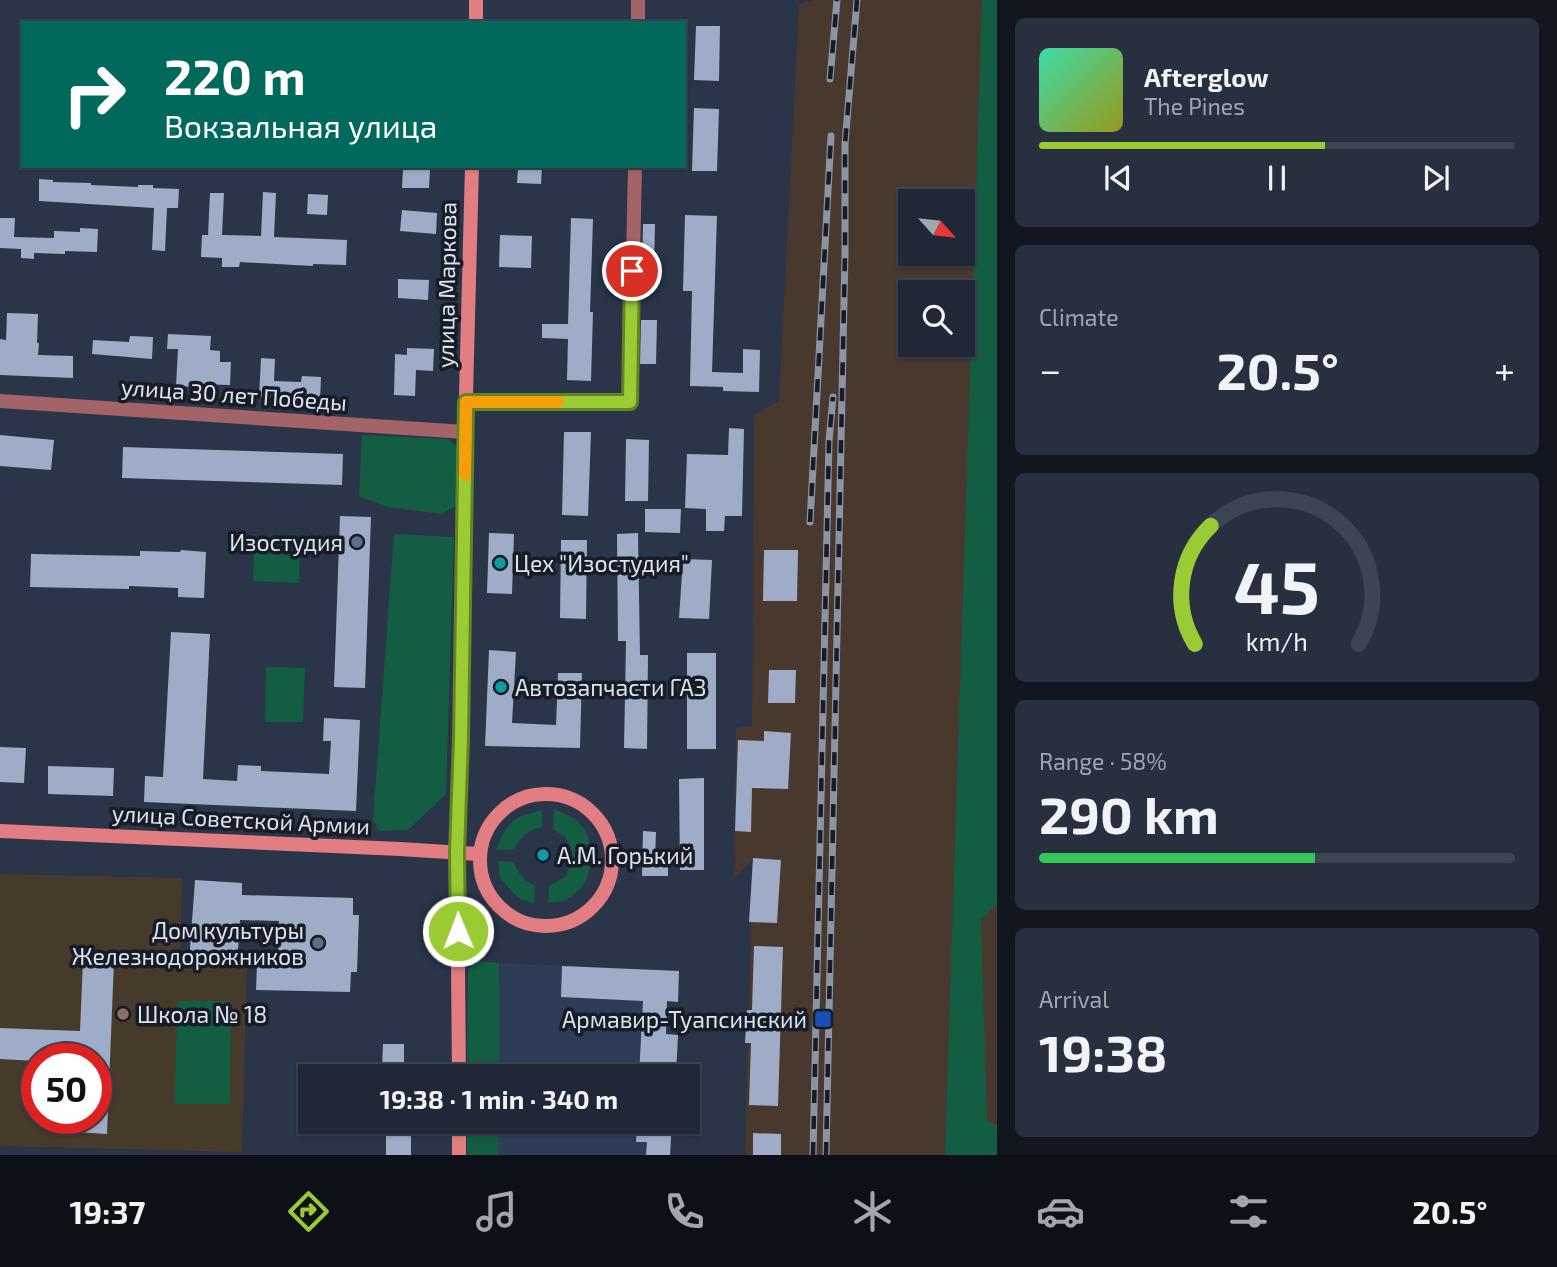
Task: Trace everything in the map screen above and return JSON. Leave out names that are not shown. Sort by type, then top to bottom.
[{"type":"main road","points":[[476,0],[476,21]]},
{"type":"main road","name":"улица Маркова","points":[[459,1064],[457,852],[472,168]]},
{"type":"main road","points":[[549,793],[570,797],[588,808],[602,824],[610,843],[612,864],[608,884],[597,902],[582,916],[563,925],[542,927],[508,916],[495,904],[485,889],[479,854],[484,834],[495,817],[510,803],[529,795],[549,793]]},
{"type":"main road","name":"улица Советской Армии","points":[[0,831],[479,854]]},
{"type":"main road","points":[[459,1134],[459,1155]]},
{"type":"street","points":[[638,0],[638,21]]},
{"type":"street","points":[[466,402],[630,402],[635,168]]},
{"type":"street","name":"улица 30 лет Победы","points":[[0,401],[465,432]]},
{"type":"shaded area","points":[[813,0],[997,0],[997,1155],[745,1155],[753,859],[735,878],[736,728],[752,726],[754,415],[779,401],[799,4]]},
{"type":"shaded area","name":"Школа № 18","points":[[0,874],[182,878],[180,967],[247,968],[242,1152],[0,1146]]},
{"type":"shaded area","points":[[499,963],[679,971],[678,1002],[667,1002],[666,1034],[678,1035],[677,1064],[500,1064]]},
{"type":"shaded area","points":[[499,1134],[671,1134],[670,1155],[498,1155]]},
{"type":"green space","points":[[982,0],[997,0],[997,905],[981,919],[987,1121],[997,1125],[997,1155],[945,1155],[971,357],[975,357],[975,219]]},
{"type":"green space","points":[[362,435],[448,439],[459,448],[456,506],[441,514],[388,507],[359,496]]},
{"type":"green space","points":[[394,534],[454,537],[446,794],[408,830],[379,831],[373,819]]},
{"type":"green space","points":[[254,551],[300,552],[299,583],[253,581]]},
{"type":"green space","points":[[266,667],[305,668],[303,722],[265,722]]},
{"type":"green space","points":[[554,809],[575,819],[583,828],[591,850],[591,862],[583,885],[575,894],[563,901],[548,903],[549,886],[565,877],[572,862],[572,850],[566,838],[553,829]]},
{"type":"green space","points":[[542,810],[542,827],[525,834],[514,849],[496,850],[503,833],[512,822]]},
{"type":"green space","points":[[498,861],[514,862],[522,876],[535,886],[534,904],[517,897],[500,878]]},
{"type":"green space","points":[[475,961],[499,963],[500,1064],[467,1064],[468,970]]},
{"type":"green space","points":[[177,1001],[231,1001],[230,1104],[175,1104]]},
{"type":"green space","points":[[467,1134],[499,1134],[498,1155],[467,1155]]},
{"type":"building","points":[[696,26],[720,26],[719,81],[694,80]]},
{"type":"building","points":[[694,108],[719,109],[717,171],[692,171]]},
{"type":"building","points":[[518,168],[542,168],[541,184],[517,183]]},
{"type":"building","points":[[403,169],[430,170],[429,188],[402,188]]},
{"type":"building","points":[[39,179],[91,185],[153,185],[153,188],[179,189],[178,208],[167,208],[165,251],[152,250],[154,208],[39,201]]},
{"type":"building","points":[[263,192],[276,193],[274,237],[347,240],[346,265],[240,262],[239,267],[222,267],[222,258],[201,257],[202,235],[208,235],[210,193],[224,193],[222,235],[261,236]]},
{"type":"building","points":[[308,194],[328,195],[327,215],[307,214]]},
{"type":"building","points":[[402,210],[437,213],[436,234],[400,231]]},
{"type":"building","points":[[685,215],[717,216],[712,372],[743,373],[743,349],[760,350],[759,392],[723,391],[723,387],[690,386],[692,291],[683,291]]},
{"type":"building","points":[[0,218],[15,218],[14,237],[54,238],[54,231],[80,232],[80,228],[98,229],[97,252],[34,253],[34,259],[21,258],[21,249],[0,248]]},
{"type":"building","points":[[571,218],[593,219],[591,381],[567,380],[568,339],[542,338],[542,324],[568,324]]},
{"type":"building","points":[[643,224],[655,224],[654,268],[642,268]]},
{"type":"building","points":[[500,235],[532,236],[531,268],[499,267]]},
{"type":"building","points":[[398,279],[429,280],[428,300],[398,298]]},
{"type":"building","points":[[7,313],[38,314],[38,355],[73,356],[73,378],[0,375],[0,339],[6,340]]},
{"type":"building","points":[[641,320],[657,320],[656,364],[640,364]]},
{"type":"building","points":[[168,334],[211,336],[210,350],[220,351],[220,362],[231,362],[230,385],[176,386],[178,349],[167,349]]},
{"type":"building","points":[[130,336],[153,337],[152,359],[92,354],[93,340],[129,342]]},
{"type":"building","points":[[407,348],[434,349],[433,371],[416,370],[415,396],[394,395],[395,354],[407,355]]},
{"type":"building","points":[[261,358],[275,359],[274,381],[301,382],[302,376],[321,377],[320,401],[301,400],[301,397],[259,397]]},
{"type":"building","points":[[729,428],[744,429],[742,516],[725,516],[724,531],[706,531],[706,509],[685,508],[687,454],[728,455]]},
{"type":"building","points":[[564,432],[591,432],[588,516],[562,515]]},
{"type":"building","points":[[0,435],[54,440],[51,470],[0,466]]},
{"type":"building","points":[[626,439],[649,440],[648,501],[625,501]]},
{"type":"building","points":[[123,447],[343,454],[342,485],[122,478]]},
{"type":"building","points":[[645,509],[681,509],[680,533],[645,532]]},
{"type":"building","points":[[340,516],[371,517],[365,688],[334,687]]},
{"type":"building","name":"Цех \"Изостудия\"","points":[[489,533],[514,534],[512,594],[487,593]]},
{"type":"building","points":[[638,533],[640,655],[648,655],[647,749],[624,748],[626,641],[618,641],[617,534]]},
{"type":"building","points":[[561,540],[587,540],[586,619],[560,618]]},
{"type":"building","points":[[764,550],[798,550],[797,601],[763,601]]},
{"type":"building","points":[[140,551],[206,552],[204,598],[178,597],[178,588],[30,587],[31,554],[140,556]]},
{"type":"building","points":[[683,559],[712,560],[709,619],[679,618]]},
{"type":"building","points":[[171,632],[210,634],[203,779],[237,781],[238,765],[261,766],[261,771],[329,774],[331,741],[323,741],[324,718],[360,720],[356,811],[144,802],[145,776],[163,777]]},
{"type":"building","points":[[489,650],[516,652],[512,723],[556,725],[558,673],[582,673],[580,748],[485,746]]},
{"type":"building","points":[[687,653],[716,653],[716,749],[687,749]]},
{"type":"building","points":[[769,670],[796,670],[795,703],[768,703]]},
{"type":"building","points":[[764,731],[791,733],[788,789],[752,788],[751,832],[735,831],[738,740],[764,741]]},
{"type":"building","points":[[0,747],[26,748],[24,783],[0,782]]},
{"type":"building","points":[[48,766],[114,768],[113,796],[48,794]]},
{"type":"building","points":[[704,778],[704,870],[680,870],[679,779]]},
{"type":"building","points":[[643,831],[656,832],[655,860],[668,860],[668,876],[642,876]]},
{"type":"building","points":[[753,858],[781,860],[777,923],[749,922]]},
{"type":"building","name":"Дом культуры Железнодорожников","points":[[195,880],[242,883],[242,895],[353,898],[353,915],[359,915],[357,972],[351,972],[350,992],[256,990],[257,964],[278,965],[279,921],[240,920],[237,965],[189,962]]},
{"type":"building","points":[[754,946],[783,947],[778,1106],[749,1105],[751,1043],[745,1043],[747,1010],[752,1010]]},
{"type":"building","points":[[83,960],[114,961],[111,1043],[21,1043],[21,1060],[0,1059],[0,1028],[80,1031]]},
{"type":"building","points":[[562,966],[679,971],[678,1002],[667,1001],[666,1034],[678,1035],[677,1064],[640,1064],[643,1001],[561,997]]},
{"type":"building","points":[[383,1044],[404,1044],[404,1064],[382,1064]]},
{"type":"building","points":[[753,1133],[781,1134],[781,1155],[753,1155]]},
{"type":"building","points":[[386,1134],[411,1134],[411,1155],[386,1155]]},
{"type":"building","points":[[636,1134],[671,1134],[670,1155],[646,1155],[647,1142],[636,1142]]},
{"type":"railway","points":[[830,79],[837,0]]},
{"type":"railway","points":[[826,1155],[845,144],[857,0]]},
{"type":"railway","points":[[810,522],[831,136]]},
{"type":"railway","points":[[813,1155],[829,441],[833,397]]},
{"type":"slow traffic","points":[[465,475],[466,402],[558,402]]},
{"type":"place","name":"Изостудия","points":[[357,542]]},
{"type":"place","name":"Цех \"Изостудия\"","points":[[500,563]]},
{"type":"place","name":"Автозапчасти ГАЗ","points":[[501,687]]},
{"type":"place","name":"А.М. Горький","points":[[543,855]]},
{"type":"place","name":"Дом культуры Железнодорожников","points":[[318,943]]},
{"type":"place","name":"Школа № 18","points":[[123,1014]]},
{"type":"place","name":"Армавир-Туапсинский","points":[[823,1019]]},
{"type":"route","points":[[458,931],[457,852],[466,402],[630,402],[632,271]]}]
